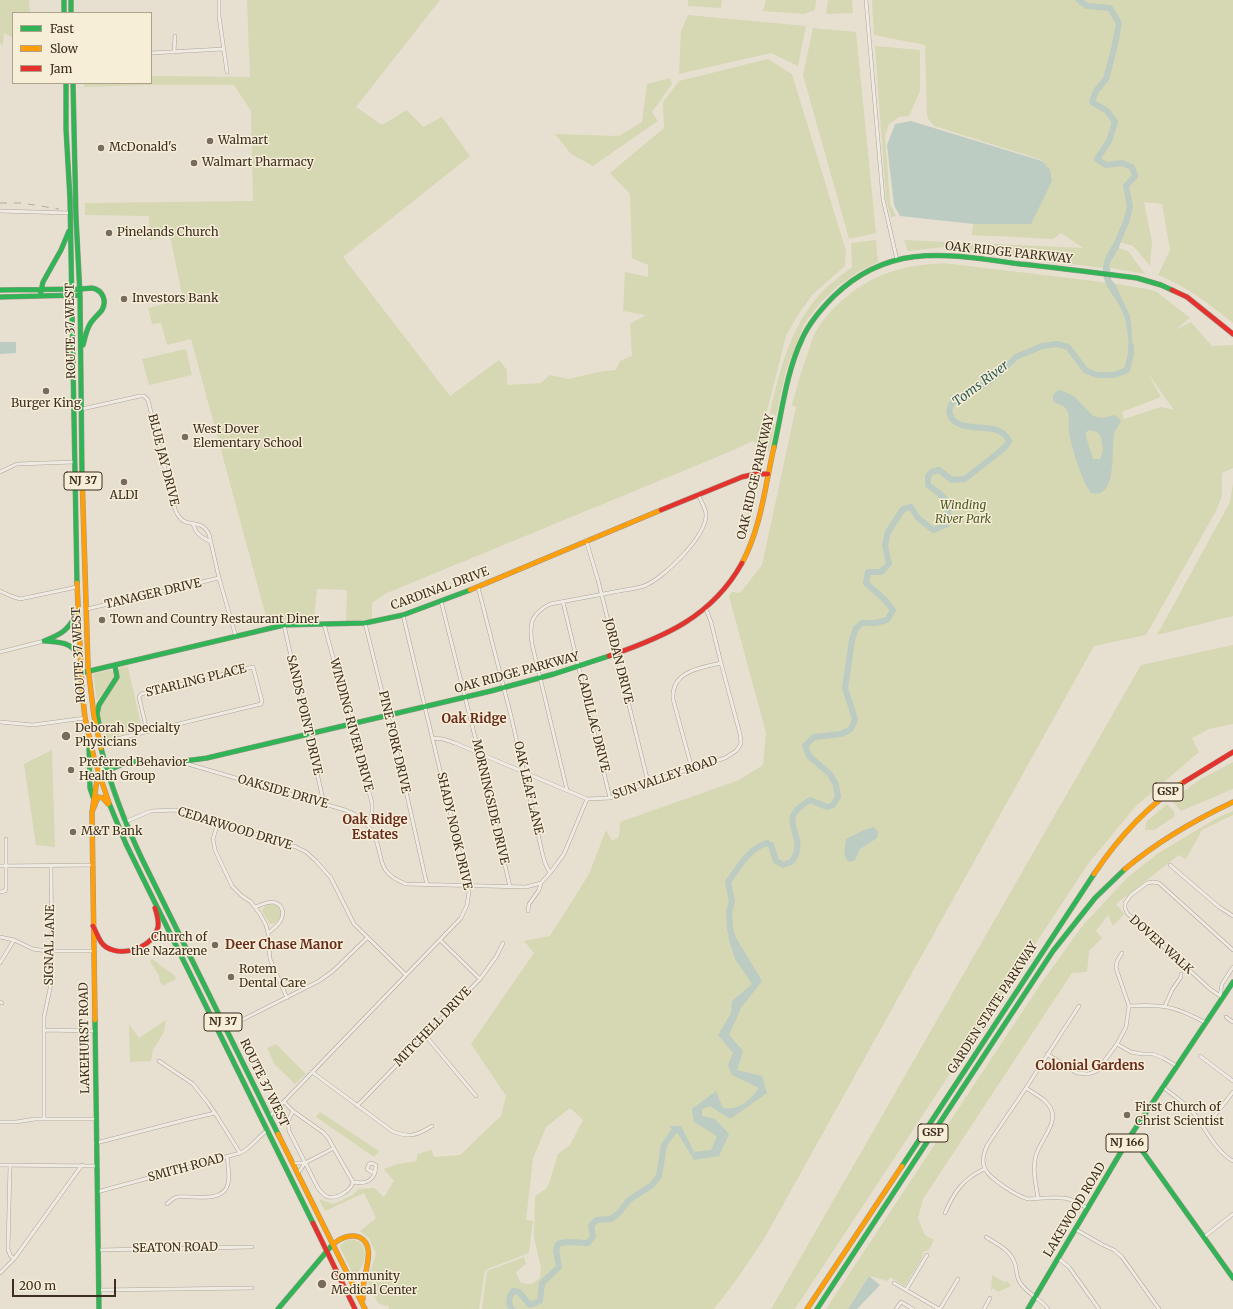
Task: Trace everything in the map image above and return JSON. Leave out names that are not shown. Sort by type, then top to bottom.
[{"type":"main road","points":[[64,0],[64,12]]},
{"type":"main road","points":[[71,0],[71,12]]},
{"type":"main road","name":"ROUTE 37 WEST","points":[[66,84],[66,129],[72,289],[77,588],[80,673],[85,718],[89,737],[111,809],[126,844],[355,1309]]},
{"type":"main road","name":"ROUTE 37 WEST","points":[[73,84],[76,217],[80,289],[85,586],[89,672],[94,716],[107,771],[125,822],[154,884],[366,1309]]},
{"type":"main road","points":[[40,296],[40,290],[48,272],[64,244],[70,226]]},
{"type":"main road","name":"OAK RIDGE PARKWAY","points":[[107,771],[113,767],[143,761],[177,761],[207,758],[309,735],[541,678],[617,654],[678,627],[706,609],[720,595],[744,561],[753,540],[795,357],[812,321],[824,307],[856,278],[897,260],[918,255],[950,255],[1120,275],[1150,281],[1161,284],[1187,297],[1231,333]]},
{"type":"main road","points":[[0,290],[97,289],[103,296],[105,304],[86,330],[81,353]]},
{"type":"main road","points":[[0,297],[80,295]]},
{"type":"main road","name":"CARDINAL DRIVE","points":[[80,673],[284,626],[365,623],[403,615],[478,587],[586,540],[742,477],[755,474],[768,474]]},
{"type":"main road","points":[[44,641],[60,635],[66,630],[73,621],[78,610]]},
{"type":"main road","points":[[44,641],[63,643],[73,647],[80,661]]},
{"type":"main road","points":[[100,741],[98,708],[117,677],[115,666]]},
{"type":"main road","points":[[89,737],[88,756],[90,788],[93,796]]},
{"type":"main road","name":"GARDEN STATE PARKWAY","points":[[807,1309],[1108,853],[1129,828],[1166,794],[1191,776],[1233,752]]},
{"type":"main road","name":"LAKEHURST ROAD","points":[[99,1309],[92,812],[94,791],[100,777],[107,771]]},
{"type":"main road","points":[[92,812],[98,798],[100,797],[104,799],[111,809]]},
{"type":"main road","name":"GARDEN STATE PARKWAY","points":[[817,1309],[1038,973],[1074,923],[1112,880],[1157,845],[1200,818],[1233,802]]},
{"type":"main road","points":[[93,926],[102,943],[112,950],[119,951],[141,947],[152,939],[156,933],[158,924],[151,894]]},
{"type":"main road","name":"LAKEWOOD ROAD","points":[[1028,1309],[1131,1135],[1206,1023],[1221,997],[1233,982]]},
{"type":"main road","points":[[1131,1135],[1233,1278]]},
{"type":"main road","points":[[278,1309],[333,1244],[341,1239],[353,1236],[364,1240],[368,1246],[368,1262],[362,1287],[362,1294],[366,1309]]},
{"type":"street","points":[[219,0],[223,50],[227,72]]},
{"type":"street","points":[[866,0],[883,199],[897,260]]},
{"type":"street","points":[[174,52],[175,36]]},
{"type":"street","points":[[152,53],[223,50]]},
{"type":"street","points":[[0,211],[70,213]]},
{"type":"street","points":[[1231,333],[1233,327]]},
{"type":"street","name":"BLUE JAY DRIVE","points":[[82,409],[140,396],[146,397],[149,403],[175,509],[178,517],[183,522],[200,524],[205,527],[209,534],[219,578],[236,637]]},
{"type":"street","points":[[0,472],[17,464],[74,462]]},
{"type":"street","points":[[567,790],[532,644],[533,617],[541,609],[550,604],[643,586],[658,578],[675,563],[701,531],[706,515],[698,494]]},
{"type":"street","points":[[192,523],[194,530],[203,538],[211,542]]},
{"type":"street","name":"JORDAN DRIVE","points":[[586,540],[602,594],[648,782]]},
{"type":"street","name":"TANAGER DRIVE","points":[[87,609],[219,578]]},
{"type":"street","name":"OAK LEAF LANE","points":[[478,587],[525,773],[543,856],[550,873]]},
{"type":"street","points":[[0,591],[20,599],[77,588]]},
{"type":"street","name":"MORNINGSIDE DRIVE","points":[[441,601],[510,887]]},
{"type":"street","name":"CADILLAC DRIVE","points":[[563,602],[610,798]]},
{"type":"street","name":"SUN VALLEY ROAD","points":[[432,738],[444,739],[455,743],[587,799],[610,798],[648,782],[725,758],[736,751],[741,743],[740,734],[721,663],[712,622],[706,609]]},
{"type":"street","name":"SHADY NOOK DRIVE","points":[[270,1116],[461,918],[465,912],[468,902],[468,886],[403,615]]},
{"type":"street","name":"PINE FORK DRIVE","points":[[365,623],[427,885]]},
{"type":"street","name":"WINDING RIVER DRIVE","points":[[324,624],[372,803],[372,814],[368,826]]},
{"type":"street","name":"SANDS POINT DRIVE","points":[[284,626],[324,804]]},
{"type":"street","points":[[0,652],[44,641]]},
{"type":"street","points":[[692,769],[673,699],[673,694],[676,684],[683,676],[695,669],[721,663]]},
{"type":"street","name":"STARLING PLACE","points":[[253,667],[262,703],[147,731],[140,695],[253,667]]},
{"type":"street","points":[[0,722],[33,725],[85,718]]},
{"type":"street","points":[[100,741],[147,731]]},
{"type":"street","name":"OAKSIDE DRIVE","points":[[177,761],[353,813],[368,826],[372,833],[377,844],[382,866],[391,877],[406,884],[526,888],[541,882]]},
{"type":"street","points":[[528,911],[530,904],[539,890],[541,882],[550,873],[564,854],[587,799]]},
{"type":"street","name":"CEDARWOOD DRIVE","points":[[125,822],[151,811],[175,810],[296,847],[311,856],[331,878],[348,915],[354,924],[406,975]]},
{"type":"street","points":[[218,822],[213,839],[215,850],[232,886],[242,896],[251,902],[266,926],[270,959],[287,998]]},
{"type":"street","points":[[0,892],[5,891],[6,888],[6,839]]},
{"type":"street","points":[[1170,865],[1219,907],[1233,916]]},
{"type":"street","points":[[0,866],[92,866]]},
{"type":"street","name":"SIGNAL LANE","points":[[44,1119],[44,1017],[52,979],[51,866]]},
{"type":"street","name":"DOVER WALK","points":[[1221,997],[1210,989],[1127,913],[1125,908],[1128,898],[1147,883],[1153,882],[1159,884],[1233,950]]},
{"type":"street","points":[[255,907],[272,902],[279,904],[282,908],[283,917],[281,921],[268,933]]},
{"type":"street","points":[[0,937],[14,940],[32,949],[51,951],[94,951]]},
{"type":"street","points":[[226,1028],[320,981],[367,938]]},
{"type":"street","points":[[0,964],[14,940]]},
{"type":"street","points":[[440,940],[480,978]]},
{"type":"street","name":"MITCHELL DRIVE","points":[[357,1106],[480,978],[496,957],[503,943]]},
{"type":"street","points":[[1048,1054],[1077,1072],[1088,1074],[1097,1071],[1102,1066],[1117,1044],[1126,1027],[1129,1006],[1116,968],[1117,961],[1122,953]]},
{"type":"street","points":[[1221,997],[1222,984],[1233,967]]},
{"type":"street","points":[[1165,1006],[1172,990],[1181,977],[1181,974]]},
{"type":"street","points":[[1079,1006],[988,1144],[983,1157],[984,1169],[992,1178],[1019,1196],[1029,1199],[1066,1198],[1088,1208]]},
{"type":"street","points":[[1129,1006],[1165,1006],[1186,1012],[1206,1023]]},
{"type":"street","points":[[1226,1017],[1233,1022]]},
{"type":"street","points":[[44,1030],[95,1031]]},
{"type":"street","points":[[425,1035],[476,1096]]},
{"type":"street","points":[[1117,1044],[1131,1052],[1154,1054],[1177,1066]]},
{"type":"street","points":[[1200,1056],[1233,1081]]},
{"type":"street","points":[[159,1061],[193,1084],[215,1113],[240,1153]]},
{"type":"street","points":[[312,1072],[392,1131],[406,1136],[415,1135],[420,1134],[432,1126]]},
{"type":"street","points":[[1163,1087],[1188,1107],[1219,1148],[1233,1161]]},
{"type":"street","points":[[1026,1088],[1044,1100],[1052,1109],[1054,1116],[1035,1157],[1035,1178],[1038,1198]]},
{"type":"street","points":[[1202,1126],[1212,1118],[1233,1092]]},
{"type":"street","points":[[284,1102],[293,1111],[324,1133],[353,1182]]},
{"type":"street","points":[[293,1111],[288,1121],[288,1128],[318,1188],[326,1196],[331,1198],[344,1193],[351,1187],[353,1182]]},
{"type":"street","points":[[96,1143],[215,1113]]},
{"type":"street","points":[[0,1122],[44,1119],[96,1119]]},
{"type":"street","name":"SMITH ROAD","points":[[97,1192],[240,1153],[250,1148],[261,1134],[268,1130]]},
{"type":"street","points":[[298,1173],[306,1163],[334,1148]]},
{"type":"street","points":[[167,1204],[177,1197],[213,1197],[222,1194],[226,1190],[228,1184],[227,1156]]},
{"type":"street","points":[[293,1163],[306,1163]]},
{"type":"street","points":[[0,1165],[96,1166]]},
{"type":"street","points":[[10,1165],[8,1249],[10,1255],[14,1259]]},
{"type":"street","points":[[0,1273],[14,1259],[82,1165]]},
{"type":"street","points":[[945,1213],[950,1201],[963,1182],[971,1175],[984,1169]]},
{"type":"street","points":[[353,1182],[368,1182],[375,1173]]},
{"type":"street","points":[[1204,1238],[1233,1214]]},
{"type":"street","points":[[1075,1229],[1114,1250],[1122,1257],[1159,1309]]},
{"type":"street","points":[[986,1237],[1009,1252],[1015,1263],[1016,1274],[1019,1282],[1048,1309]]},
{"type":"street","name":"SEATON ROAD","points":[[98,1250],[252,1247]]},
{"type":"street","points":[[906,1290],[927,1255]]},
{"type":"street","points":[[1058,1258],[1069,1267],[1098,1309]]},
{"type":"street","points":[[894,1283],[938,1309],[958,1279]]},
{"type":"street","points":[[99,1290],[252,1288]]},
{"type":"street","points":[[984,1309],[990,1298]]},
{"type":"street","points":[[896,1309],[900,1302],[913,1309]]},
{"type":"green space","points":[[0,0],[29,0],[30,12],[12,12],[12,37],[4,33],[3,46],[0,43]]},
{"type":"green space","points":[[247,0],[440,0],[356,107],[382,125],[407,110],[423,127],[442,117],[470,156],[343,257],[450,396],[499,360],[507,370],[507,385],[541,383],[550,375],[569,379],[598,372],[616,370],[620,361],[632,356],[630,324],[646,315],[623,311],[625,272],[648,277],[648,265],[632,258],[630,194],[610,173],[664,128],[663,102],[679,81],[768,59],[792,74],[846,251],[845,266],[812,295],[786,336],[764,423],[775,424],[769,452],[753,441],[387,593],[372,603],[372,619],[346,621],[347,590],[317,589],[314,620],[287,619],[268,624],[191,339],[167,345],[161,323],[152,324],[148,308],[183,299],[170,236],[149,240],[149,216],[85,215],[85,203],[253,201],[251,111],[234,85],[84,87],[84,84],[152,84],[152,76],[250,77]]},
{"type":"green space","points":[[688,0],[722,0],[721,8],[688,6]]},
{"type":"green space","points":[[766,0],[816,0],[815,10],[804,14],[763,11]]},
{"type":"green space","points":[[828,0],[852,0],[853,13],[826,14]]},
{"type":"green space","points":[[872,0],[1233,0],[1233,323],[1215,308],[1197,296],[1158,275],[1170,250],[1162,204],[1144,202],[1152,242],[1150,266],[1133,246],[1115,241],[1102,268],[944,247],[908,251],[904,240],[1083,248],[1061,233],[1053,239],[972,235],[973,224],[1031,224],[1042,160],[934,126],[927,117],[925,45],[874,35]]},
{"type":"green space","points":[[688,15],[806,26],[798,66],[771,53],[679,74],[681,31]]},
{"type":"green space","points":[[813,28],[856,32],[876,233],[849,239],[803,75]]},
{"type":"green space","points":[[875,46],[920,50],[920,91],[909,116],[899,117],[889,124],[885,136],[890,204],[896,216],[891,217],[886,199]]},
{"type":"green space","points":[[670,78],[672,84],[652,112],[658,121],[593,166],[571,154],[555,134],[619,136],[642,122],[647,84]]},
{"type":"green space","points":[[876,240],[878,262],[860,271],[838,286],[820,303],[804,324],[786,371],[776,416],[770,413],[781,368],[792,339],[806,312],[832,282],[852,267],[851,243]]},
{"type":"green space","points":[[1119,248],[1128,251],[1145,274],[1110,268],[1109,265]]},
{"type":"green space","name":"Winding River Park","points":[[943,263],[1111,283],[1147,289],[1157,292],[1190,318],[1175,330],[1191,322],[1212,346],[1233,345],[1233,468],[1222,473],[1222,496],[1216,511],[1146,635],[1094,646],[764,1239],[737,1279],[714,1309],[482,1309],[487,1271],[524,1257],[526,1264],[516,1272],[520,1282],[531,1284],[540,1278],[541,1268],[534,1238],[535,1196],[546,1189],[558,1154],[570,1145],[583,1120],[570,1108],[546,1127],[533,1159],[526,1220],[533,1221],[529,1253],[485,1270],[479,1309],[389,1309],[389,1307],[378,1303],[367,1281],[376,1254],[369,1238],[360,1231],[376,1218],[364,1193],[325,1211],[319,1199],[333,1204],[353,1195],[358,1189],[374,1188],[384,1197],[394,1181],[384,1169],[397,1164],[417,1161],[417,1154],[432,1150],[434,1157],[460,1155],[501,1116],[506,1096],[471,1044],[534,953],[524,941],[550,936],[589,874],[606,830],[612,841],[619,837],[620,822],[739,780],[763,765],[766,733],[729,596],[732,592],[740,593],[762,565],[796,407],[792,405],[812,339],[820,325],[838,304],[862,285],[886,273],[927,264]],"holes":[[[1147,372],[1174,410],[1161,407],[1124,419],[1122,412],[1161,397]]]},
{"type":"green space","points":[[186,349],[192,375],[149,385],[142,359]]},
{"type":"green space","points":[[1233,483],[1233,616],[1157,635],[1230,502]]},
{"type":"green space","points":[[1233,645],[1233,724],[1209,729],[1192,738],[1199,752],[1136,806],[1088,864],[795,1309],[771,1309],[1141,665]]},
{"type":"green space","points":[[128,666],[122,668],[128,667],[141,725],[138,729],[106,739],[103,737],[99,717],[100,708],[121,667]]},
{"type":"green space","points":[[110,670],[113,671],[115,675],[97,701],[93,674]]},
{"type":"green space","points":[[52,750],[55,847],[36,845],[24,764]]},
{"type":"green space","points":[[1233,762],[1233,789],[1181,811],[1171,800],[1201,779]]},
{"type":"green space","points":[[1167,804],[1174,811],[1174,817],[1154,830],[1145,830],[1146,822]]},
{"type":"green space","points":[[1233,811],[1233,815],[1202,830],[1186,859],[1179,855],[1116,904],[1124,914],[1113,926],[1108,915],[1096,931],[1102,938],[1089,951],[1087,972],[1072,973],[923,1199],[918,1218],[925,1235],[934,1240],[929,1250],[923,1252],[922,1258],[905,1286],[890,1277],[888,1281],[869,1276],[848,1309],[826,1309],[1042,982],[1083,925],[1127,878],[1157,854],[1217,818]]},
{"type":"green space","points":[[269,904],[277,906],[281,911],[279,919],[273,924],[269,923],[262,911],[264,907]]},
{"type":"green space","points":[[152,959],[175,976],[176,979],[163,986],[150,961]]},
{"type":"green space","points":[[166,1020],[164,1032],[153,1050],[151,1061],[130,1062],[129,1024],[139,1038]]},
{"type":"green space","points":[[276,1044],[306,1074],[295,1084],[275,1065],[267,1048]]},
{"type":"green space","points":[[320,1112],[379,1151],[374,1157],[316,1117]]},
{"type":"green space","points":[[348,1240],[355,1240],[364,1248],[365,1253],[363,1265],[356,1274],[352,1272],[340,1247],[341,1244]]},
{"type":"green space","points":[[992,1275],[1005,1282],[1007,1281],[1011,1286],[998,1292],[993,1288],[991,1291]]},
{"type":"shaded area","points":[[911,121],[1042,161],[1050,170],[1052,181],[1031,224],[973,224],[900,216],[894,205],[887,145],[895,124]]},
{"type":"shaded area","points":[[1115,241],[1120,242],[1119,248],[1109,265],[1111,279],[1116,286],[1130,316],[1133,352],[1130,353],[1123,313],[1105,282],[1103,275],[1106,256]]},
{"type":"shaded area","points":[[0,342],[16,342],[16,353],[0,354]]},
{"type":"shaded area","points":[[1060,390],[1074,396],[1093,416],[1102,418],[1114,415],[1121,420],[1114,434],[1112,472],[1106,489],[1100,493],[1091,493],[1080,472],[1070,439],[1068,412],[1066,408],[1053,400],[1053,395]],"holes":[[[1089,430],[1097,432],[1101,437],[1103,451],[1100,459],[1093,459],[1086,437],[1086,432]]]},
{"type":"shaded area","points":[[874,827],[878,832],[877,838],[860,849],[855,860],[849,862],[845,857],[846,839]]},
{"type":"shaded area","points":[[735,936],[762,981],[741,1008],[729,1035],[743,1051],[737,1070],[762,1076],[767,1093],[730,1119],[710,1106],[702,1109],[702,1116],[715,1119],[729,1134],[719,1156],[694,1160],[679,1135],[669,1126],[681,1126],[694,1152],[711,1150],[717,1136],[694,1122],[692,1109],[716,1091],[723,1108],[735,1108],[748,1101],[759,1088],[732,1075],[728,1065],[733,1053],[718,1035],[731,1013],[732,1001],[752,984],[735,959],[728,937]]},
{"type":"shaded area","points":[[869,1276],[880,1285],[857,1309],[848,1309]]},
{"type":"waterway","name":"Toms River","points":[[1079,0],[1087,6],[1110,8],[1119,23],[1106,79],[1096,91],[1092,102],[1107,111],[1115,122],[1109,141],[1097,159],[1106,165],[1122,163],[1132,167],[1135,176],[1126,186],[1130,207],[1126,222],[1115,248]]},
{"type":"waterway","name":"Toms River","points":[[736,944],[730,928],[729,912],[732,902],[728,882],[740,864],[754,850],[767,843],[771,845],[776,861],[783,865],[791,862],[796,855],[797,846],[797,839],[792,820],[794,814],[800,807],[810,800],[827,807],[833,805],[838,797],[836,785],[830,774],[809,756],[805,746],[814,737],[841,734],[851,729],[855,719],[845,688],[852,640],[856,628],[862,623],[875,623],[887,620],[893,610],[885,600],[866,583],[868,572],[881,572],[889,564],[885,545],[888,532],[903,509],[911,507],[918,518],[933,530],[948,524],[948,505],[944,497],[928,485],[928,476],[932,472],[939,470],[952,480],[965,479],[998,453],[1009,441],[1004,434],[998,431],[958,424],[952,419],[949,411],[952,403],[989,382],[1016,357],[1042,346],[1057,344],[1068,347],[1086,371],[1098,375],[1114,375],[1127,370],[1131,354],[1131,346]]},
{"type":"waterway","name":"Toms River","points":[[512,1309],[509,1304],[510,1296],[513,1291],[519,1292],[530,1305],[540,1301],[542,1283],[559,1267],[556,1250],[558,1244],[569,1242],[588,1243],[593,1236],[591,1226],[596,1220],[611,1219],[618,1214],[629,1200],[652,1185],[659,1176],[664,1145],[674,1131],[677,1129],[681,1132]]},
{"type":"railway","points":[[0,203],[22,203],[59,209]]},
{"type":"traffic: fast","points":[[64,0],[64,12]]},
{"type":"traffic: fast","points":[[71,0],[71,12]]},
{"type":"traffic: fast","points":[[66,84],[66,129],[70,199],[77,583]]},
{"type":"traffic: fast","points":[[73,84],[76,217],[80,295],[82,474]]},
{"type":"traffic: fast","points":[[40,296],[43,282],[61,250],[69,231]]},
{"type":"traffic: fast","points":[[774,447],[788,379],[792,365],[808,327],[834,296],[855,278],[877,267],[899,259],[922,256],[969,257],[1137,278],[1172,290]]},
{"type":"traffic: fast","points":[[0,290],[80,289]]},
{"type":"traffic: fast","points":[[80,289],[96,289],[101,293],[104,300],[102,310],[90,324],[83,345]]},
{"type":"traffic: fast","points":[[0,297],[80,295]]},
{"type":"traffic: fast","points":[[81,673],[284,625],[365,623],[403,615],[470,590]]},
{"type":"traffic: fast","points":[[44,641],[64,631],[71,623],[77,612]]},
{"type":"traffic: fast","points":[[46,641],[60,642],[68,645],[72,647],[78,655]]},
{"type":"traffic: fast","points":[[105,773],[122,764],[131,762],[182,761],[207,758],[491,691],[554,674],[609,656]]},
{"type":"traffic: fast","points":[[99,724],[97,714],[99,705],[117,677],[115,666]]},
{"type":"traffic: fast","points":[[89,745],[90,788],[93,797]]},
{"type":"traffic: fast","points":[[101,748],[114,791],[142,859],[278,1134]]},
{"type":"traffic: fast","points":[[109,803],[126,844],[313,1223]]},
{"type":"traffic: fast","points":[[817,1309],[1053,951],[1095,898],[1125,869]]},
{"type":"traffic: fast","points":[[902,1166],[1094,874]]},
{"type":"traffic: fast","points":[[1028,1309],[1131,1135],[1233,982]]},
{"type":"traffic: fast","points":[[95,1020],[99,1309]]},
{"type":"traffic: fast","points":[[1131,1135],[1233,1278]]},
{"type":"traffic: fast","points":[[278,1309],[333,1244]]},
{"type":"traffic: slow","points":[[742,563],[754,536],[762,506],[774,447]]},
{"type":"traffic: slow","points":[[82,474],[88,667],[94,716],[101,748]]},
{"type":"traffic: slow","points":[[470,590],[661,510]]},
{"type":"traffic: slow","points":[[77,583],[82,690],[85,718],[94,758],[109,803]]},
{"type":"traffic: slow","points":[[95,1020],[92,812],[97,782],[105,773]]},
{"type":"traffic: slow","points":[[1094,874],[1123,835],[1158,801],[1184,782]]},
{"type":"traffic: slow","points":[[92,812],[98,797],[103,798],[108,804]]},
{"type":"traffic: slow","points":[[1125,869],[1150,849],[1177,832],[1233,802]]},
{"type":"traffic: slow","points":[[278,1134],[365,1309]]},
{"type":"traffic: slow","points":[[807,1309],[902,1166]]},
{"type":"traffic: slow","points":[[333,1244],[342,1238],[349,1236],[359,1237],[365,1242],[368,1248],[368,1256],[363,1299]]},
{"type":"traffic: jam","points":[[1172,290],[1187,297],[1233,334]]},
{"type":"traffic: jam","points":[[661,510],[742,477],[755,474],[768,474]]},
{"type":"traffic: jam","points":[[609,656],[649,641],[685,623],[716,598],[730,582],[742,563]]},
{"type":"traffic: jam","points":[[1184,782],[1233,752]]},
{"type":"traffic: jam","points":[[93,926],[100,940],[106,947],[121,951],[137,949],[144,945],[155,934],[158,927],[155,908]]},
{"type":"traffic: jam","points":[[313,1223],[355,1309]]},
{"type":"place","name":"Walmart","points":[[210,141]]},
{"type":"place","name":"McDonald's","points":[[101,148]]},
{"type":"place","name":"Walmart Pharmacy","points":[[194,163]]},
{"type":"place","name":"Pinelands Church","points":[[109,233]]},
{"type":"place","name":"Investors Bank","points":[[124,299]]},
{"type":"place","name":"Burger King","points":[[46,391]]},
{"type":"place","name":"West Dover Elementary School","points":[[185,437]]},
{"type":"place","name":"ALDI","points":[[124,482]]},
{"type":"place","name":"Town and Country Restaurant Diner","points":[[102,620]]},
{"type":"place","name":"Deborah Specialty Physicians","points":[[66,736]]},
{"type":"place","name":"Preferred Behavior Health Group","points":[[71,770]]},
{"type":"place","name":"M&T Bank","points":[[73,832]]},
{"type":"place","name":"Church of the Nazarene","points":[[215,945]]},
{"type":"place","name":"Rotem Dental Care","points":[[231,977]]},
{"type":"place","name":"First Church of Christ Scientist","points":[[1127,1115]]},
{"type":"place","name":"Community Medical Center","points":[[322,1284]]},
{"type":"district","name":"Oak Ridge","points":[[474,719]]},
{"type":"district","name":"Oak Ridge Estates","points":[[375,828]]},
{"type":"district","name":"Deer Chase Manor","points":[[284,945]]},
{"type":"district","name":"Colonial Gardens","points":[[1090,1066]]}]
